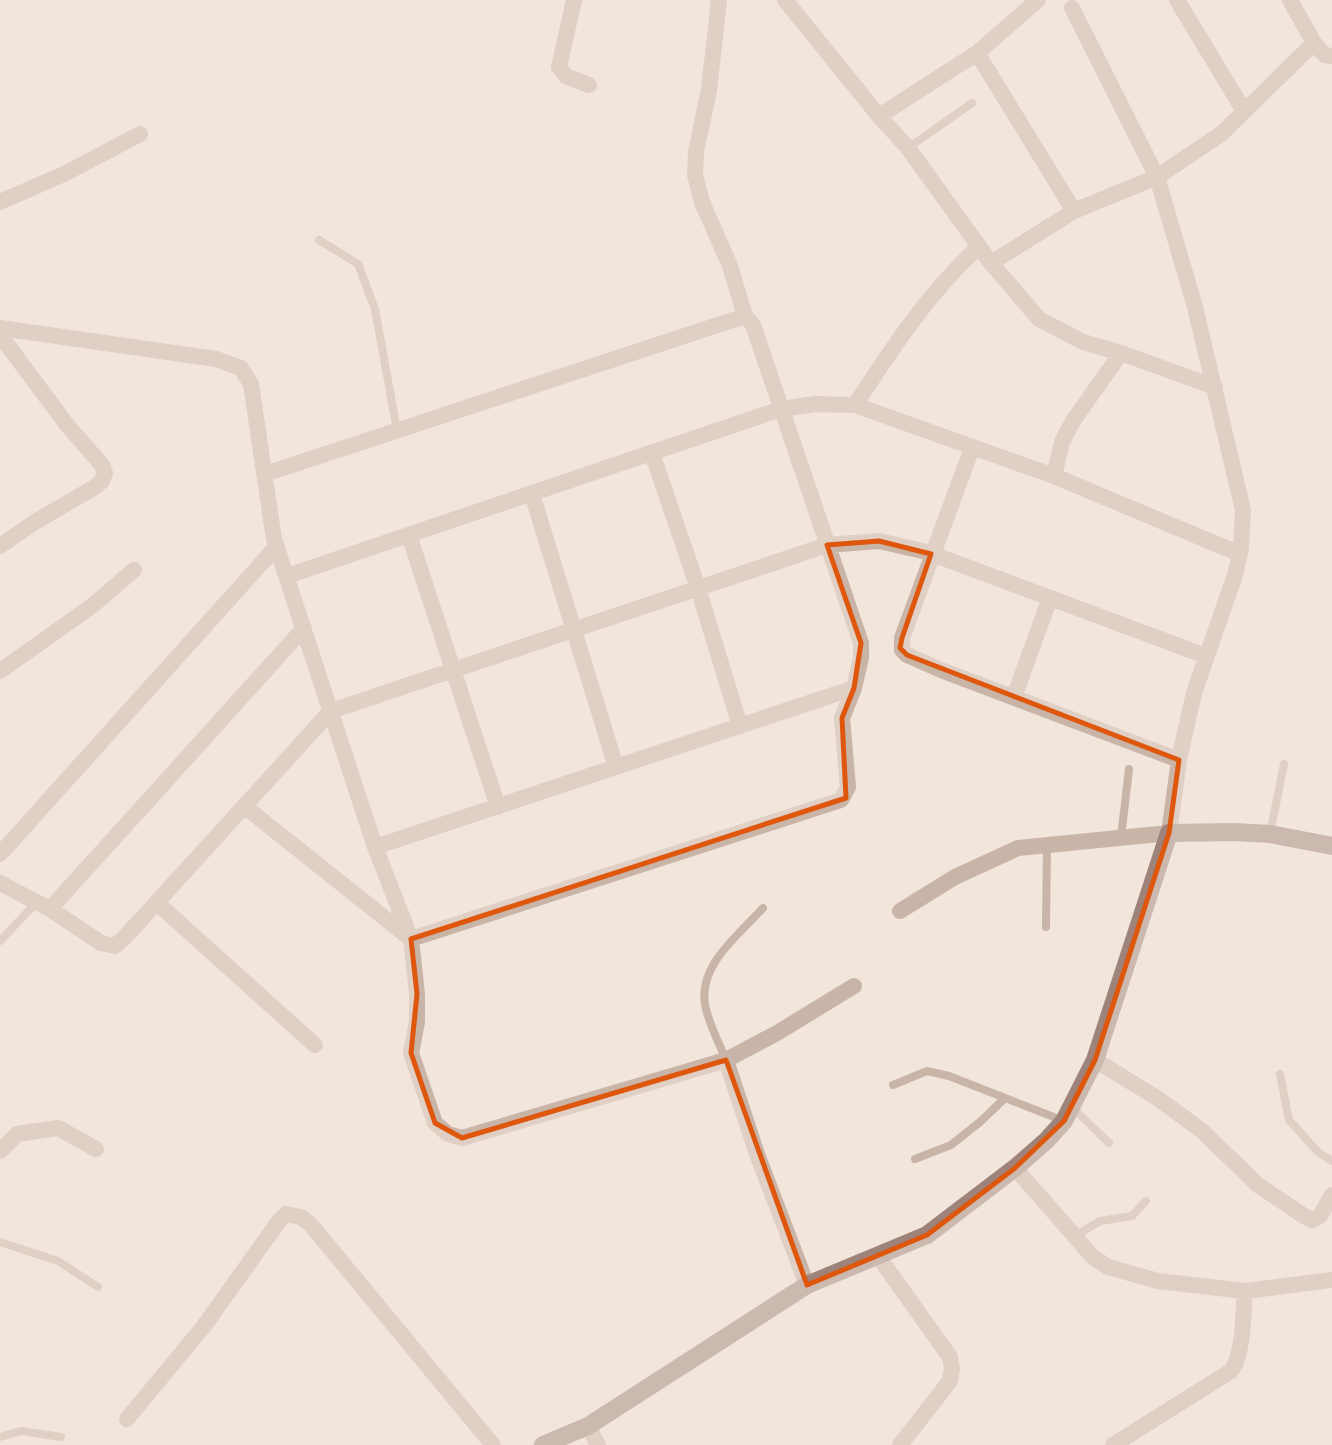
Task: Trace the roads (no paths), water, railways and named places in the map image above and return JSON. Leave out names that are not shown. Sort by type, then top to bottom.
[{"type":"street","points":[[574,0],[559,67],[566,76],[589,85]]},
{"type":"street","points":[[411,939],[841,800],[848,787],[842,718],[854,688],[861,658],[861,643],[751,320],[745,316],[730,266],[702,202],[695,175],[696,152],[709,90],[719,0]]},
{"type":"street","points":[[785,0],[908,148],[991,263],[1039,319],[1083,342],[1215,387]]},
{"type":"street","points":[[879,116],[977,53],[1038,0]]},
{"type":"street","points":[[1177,0],[1244,111]]},
{"type":"street","points":[[1290,0],[1314,43],[1325,55],[1332,56]]},
{"type":"street","points":[[543,1445],[589,1426],[807,1285],[927,1235],[1015,1168],[1068,1114],[1095,1060],[1169,833],[1179,760],[1194,693],[1240,554],[1243,510],[1215,387],[1157,177],[1072,8]]},
{"type":"street","points":[[991,263],[1074,211],[1157,177],[1221,134],[1314,43]]},
{"type":"street","points":[[977,53],[1074,211]]},
{"type":"street","points":[[0,202],[64,174],[140,134]]},
{"type":"street","points":[[855,405],[936,290],[956,267],[979,247]]},
{"type":"street","points":[[265,474],[745,316]]},
{"type":"street","points":[[0,328],[216,359],[241,368],[251,384],[270,519],[277,546],[374,847],[411,939],[418,994],[417,1022],[411,1053],[435,1123],[448,1134],[462,1138],[726,1060],[777,1033],[854,986]]},
{"type":"street","points":[[0,335],[67,425],[102,465],[105,473],[103,481],[95,487],[34,522],[0,546]]},
{"type":"street","points":[[1054,476],[1062,442],[1073,421],[1121,353]]},
{"type":"street","points":[[287,576],[781,409],[816,404],[855,405],[1054,476],[1240,554]]},
{"type":"street","points":[[972,448],[931,554],[902,638],[902,650],[907,655],[941,670],[1179,760]]},
{"type":"street","points":[[652,453],[698,588],[740,726]]},
{"type":"street","points":[[533,494],[616,767]]},
{"type":"street","points":[[409,535],[498,807]]},
{"type":"street","points":[[0,883],[44,905],[101,943],[114,946],[120,943],[157,903],[331,711],[827,545],[879,541],[931,554],[1206,656]]},
{"type":"street","points":[[0,854],[277,546]]},
{"type":"street","points":[[0,671],[92,606],[134,570]]},
{"type":"street","points":[[1014,697],[1050,598]]},
{"type":"street","points":[[44,905],[304,628]]},
{"type":"street","points":[[374,847],[854,688]]},
{"type":"street","points":[[244,806],[411,939]]},
{"type":"street","points":[[900,911],[955,877],[1018,848],[1169,833],[1235,832],[1270,834],[1332,846]]},
{"type":"street","points":[[157,903],[315,1045]]},
{"type":"street","points":[[726,1060],[757,1154],[807,1285]]},
{"type":"street","points":[[1095,1060],[1157,1098],[1201,1130],[1258,1185],[1304,1216],[1312,1220],[1320,1216],[1332,1195]]},
{"type":"street","points":[[0,1151],[17,1134],[58,1128],[96,1149]]},
{"type":"street","points":[[1015,1168],[1093,1257],[1108,1267],[1158,1281],[1245,1291],[1332,1280]]},
{"type":"street","points":[[127,1419],[204,1326],[279,1221],[286,1214],[294,1214],[311,1225],[493,1445]]},
{"type":"street","points":[[878,1256],[950,1357],[952,1369],[950,1381],[900,1445]]},
{"type":"street","points":[[1113,1445],[1231,1371],[1236,1365],[1239,1352],[1245,1291]]},
{"type":"street","points":[[589,1426],[598,1445]]},
{"type":"lane","points":[[908,148],[972,103]]},
{"type":"lane","points":[[319,240],[358,264],[375,309],[397,430]]},
{"type":"lane","points":[[1270,834],[1284,764]]},
{"type":"lane","points":[[1121,837],[1129,769]]},
{"type":"lane","points":[[1046,927],[1047,844]]},
{"type":"lane","points":[[0,941],[44,905]]},
{"type":"lane","points":[[726,1060],[705,1007],[704,985],[711,966],[763,908]]},
{"type":"lane","points":[[892,1085],[927,1071],[949,1076],[1005,1098],[1068,1114],[1109,1143]]},
{"type":"lane","points":[[1280,1074],[1289,1120],[1318,1153],[1332,1161]]},
{"type":"lane","points":[[915,1159],[951,1145],[1005,1098]]},
{"type":"lane","points":[[1075,1236],[1100,1221],[1132,1216],[1146,1201]]},
{"type":"lane","points":[[0,1242],[58,1261],[98,1287]]},
{"type":"lane","points":[[0,1437],[22,1431],[61,1437]]}]
